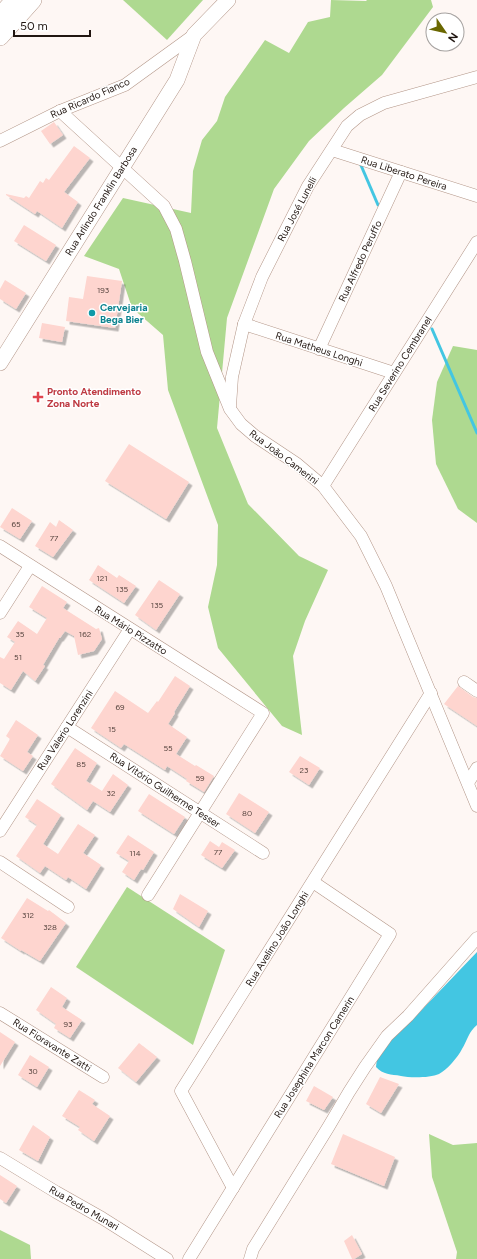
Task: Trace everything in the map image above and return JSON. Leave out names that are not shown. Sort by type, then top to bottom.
[{"type":"main road","points":[[0,16],[14,0]]},
{"type":"main road","points":[[0,37],[32,0]]},
{"type":"street","name":"Rua Ricardo Fianco","points":[[0,141],[60,111],[126,85],[194,35],[228,0]]},
{"type":"street","name":"Rua Arlindo Franklin Barbosa","points":[[0,362],[177,80],[194,35]]},
{"type":"street","name":"Rua José Lunelli","points":[[230,409],[232,377],[244,324],[262,277],[308,186],[347,126],[360,115],[384,102],[477,77]]},
{"type":"street","name":"Rua João Camerini","points":[[60,111],[164,206],[176,229],[207,352],[230,409],[241,424],[255,436],[297,464],[323,486],[361,536],[386,586],[477,806]]},
{"type":"street","name":"Rua Liberato Pereira","points":[[332,150],[477,196]]},
{"type":"street","name":"Rua Alfredo Peruffo","points":[[319,349],[401,172]]},
{"type":"street","name":"Rua Severino Cembranel","points":[[323,486],[477,242]]},
{"type":"street","name":"Rua Matheus Longhi","points":[[244,324],[394,374]]},
{"type":"street","name":"Rua Mário Pizzatto","points":[[0,546],[263,712],[200,813]]},
{"type":"street","points":[[0,613],[30,566]]},
{"type":"street","name":"Rua Valerio Lorenzini","points":[[0,831],[130,629]]},
{"type":"street","points":[[464,682],[477,691]]},
{"type":"street","name":"Rua Avelino João Longhi","points":[[233,1188],[181,1091],[431,693]]},
{"type":"street","name":"Rua Vitório Guilherme Tesser","points":[[67,727],[263,853]]},
{"type":"street","points":[[468,783],[477,768]]},
{"type":"street","points":[[148,895],[200,813]]},
{"type":"street","points":[[0,862],[68,907]]},
{"type":"street","name":"Rua Josephina Marcon Camerin","points":[[189,1259],[390,934],[313,882]]},
{"type":"street","points":[[250,1259],[253,1249],[365,1067],[387,1036],[408,1016],[477,938]]},
{"type":"street","name":"Rua Fioravante Zatti","points":[[0,1013],[103,1077]]},
{"type":"street","name":"Rua Pedro Munari","points":[[0,1158],[102,1218],[167,1259]]},
{"type":"green space","points":[[123,0],[203,0],[167,40]]},
{"type":"green space","points":[[331,0],[431,0],[433,7],[429,12],[425,12],[425,18],[382,75],[309,141],[274,189],[227,318],[217,428],[248,504],[299,556],[328,570],[305,621],[293,656],[302,735],[282,726],[218,648],[208,607],[217,565],[218,525],[168,390],[163,335],[132,308],[119,269],[84,256],[123,198],[191,213],[193,171],[202,140],[217,121],[225,97],[265,40],[289,53],[308,22],[330,17]]},
{"type":"green space","points":[[453,346],[477,350],[477,523],[458,509],[436,464],[432,420],[437,382]]},
{"type":"green space","points":[[127,887],[225,950],[193,1045],[76,967]]},
{"type":"green space","points":[[429,1134],[453,1145],[477,1143],[477,1259],[456,1259],[457,1252],[432,1177]]},
{"type":"green space","points":[[0,1230],[30,1245],[31,1259],[0,1259]]},
{"type":"water","points":[[477,952],[477,1025],[470,1033],[455,1059],[442,1072],[431,1076],[405,1077],[381,1072],[376,1067],[377,1058],[384,1047]]},
{"type":"building","points":[[54,122],[63,135],[50,144],[41,131]]},
{"type":"building","points":[[74,146],[90,158],[64,192],[78,202],[62,228],[37,211],[35,214],[6,195],[24,198],[26,196],[29,198],[40,181],[43,183],[46,178],[49,180]]},
{"type":"building","points":[[24,225],[56,245],[46,261],[14,241]]},
{"type":"building","points":[[87,276],[122,281],[115,328],[66,321],[69,297],[83,299]]},
{"type":"building","points":[[5,280],[26,293],[16,309],[0,299],[0,289]]},
{"type":"building","points":[[42,323],[65,327],[62,342],[39,338]]},
{"type":"building","points":[[129,444],[189,482],[166,519],[105,481]]},
{"type":"building","points":[[12,508],[32,521],[20,539],[0,527]]},
{"type":"building","points":[[59,520],[73,530],[53,557],[35,546],[50,522],[56,527]]},
{"type":"building","points":[[98,565],[117,578],[119,575],[136,586],[124,603],[89,580]]},
{"type":"building","points":[[159,580],[180,594],[156,630],[135,615]]},
{"type":"building","points":[[42,586],[67,602],[63,608],[96,629],[99,628],[102,639],[94,651],[78,655],[74,636],[65,631],[59,638],[43,665],[45,666],[35,681],[23,671],[11,690],[0,683],[0,657],[4,659],[15,642],[7,637],[18,621],[37,634],[47,618],[29,607]]},
{"type":"building","points":[[175,676],[190,686],[168,724],[187,737],[176,754],[214,776],[204,792],[186,781],[187,779],[167,766],[165,770],[124,744],[121,748],[91,728],[115,691],[148,713],[157,701],[158,702]]},
{"type":"building","points":[[458,686],[473,697],[477,698],[477,726],[444,704]]},
{"type":"building","points":[[16,720],[38,735],[27,752],[33,756],[23,771],[0,756],[10,739],[6,736]]},
{"type":"building","points":[[75,748],[97,763],[86,781],[102,791],[113,774],[128,785],[110,812],[93,801],[87,810],[51,784]]},
{"type":"building","points":[[300,756],[320,768],[309,785],[289,772]]},
{"type":"building","points":[[239,793],[269,812],[255,833],[226,814]]},
{"type":"building","points":[[149,794],[185,817],[174,834],[138,811]]},
{"type":"building","points":[[37,799],[61,815],[43,844],[58,854],[78,824],[95,835],[83,853],[101,865],[86,889],[68,877],[66,880],[45,866],[40,873],[16,856],[37,825],[25,817]]},
{"type":"building","points":[[128,835],[154,852],[143,870],[141,869],[134,880],[122,872],[129,861],[116,853]]},
{"type":"building","points":[[210,841],[219,847],[222,842],[235,850],[222,868],[201,855]]},
{"type":"building","points":[[180,894],[208,911],[199,927],[173,909]]},
{"type":"building","points":[[27,898],[48,911],[49,910],[66,923],[40,961],[1,938]]},
{"type":"building","points":[[51,987],[67,998],[62,1007],[82,1020],[70,1038],[54,1028],[56,1024],[36,1010]]},
{"type":"building","points":[[0,1032],[15,1042],[0,1066]]},
{"type":"building","points":[[139,1043],[157,1057],[136,1082],[118,1068]]},
{"type":"building","points":[[30,1055],[49,1067],[37,1087],[18,1075]]},
{"type":"building","points":[[380,1077],[399,1084],[381,1113],[366,1104]]},
{"type":"building","points":[[314,1086],[333,1097],[324,1110],[306,1101]]},
{"type":"building","points":[[79,1090],[95,1100],[92,1104],[110,1116],[94,1141],[78,1130],[80,1127],[62,1116]]},
{"type":"building","points":[[33,1125],[50,1137],[38,1161],[19,1150]]},
{"type":"building","points":[[343,1134],[395,1157],[384,1186],[331,1164]]},
{"type":"building","points":[[0,1175],[17,1186],[6,1203],[0,1199]]},
{"type":"building","points":[[352,1235],[362,1254],[354,1259],[352,1259],[344,1241]]},
{"type":"waterway","points":[[360,163],[378,205]]},
{"type":"waterway","points":[[432,329],[477,433]]},
{"type":"place","name":"Cervejaria Bega Bier","points":[[92,313]]},
{"type":"place","name":"Pronto Atendimento Zona Norte","points":[[38,397]]}]
